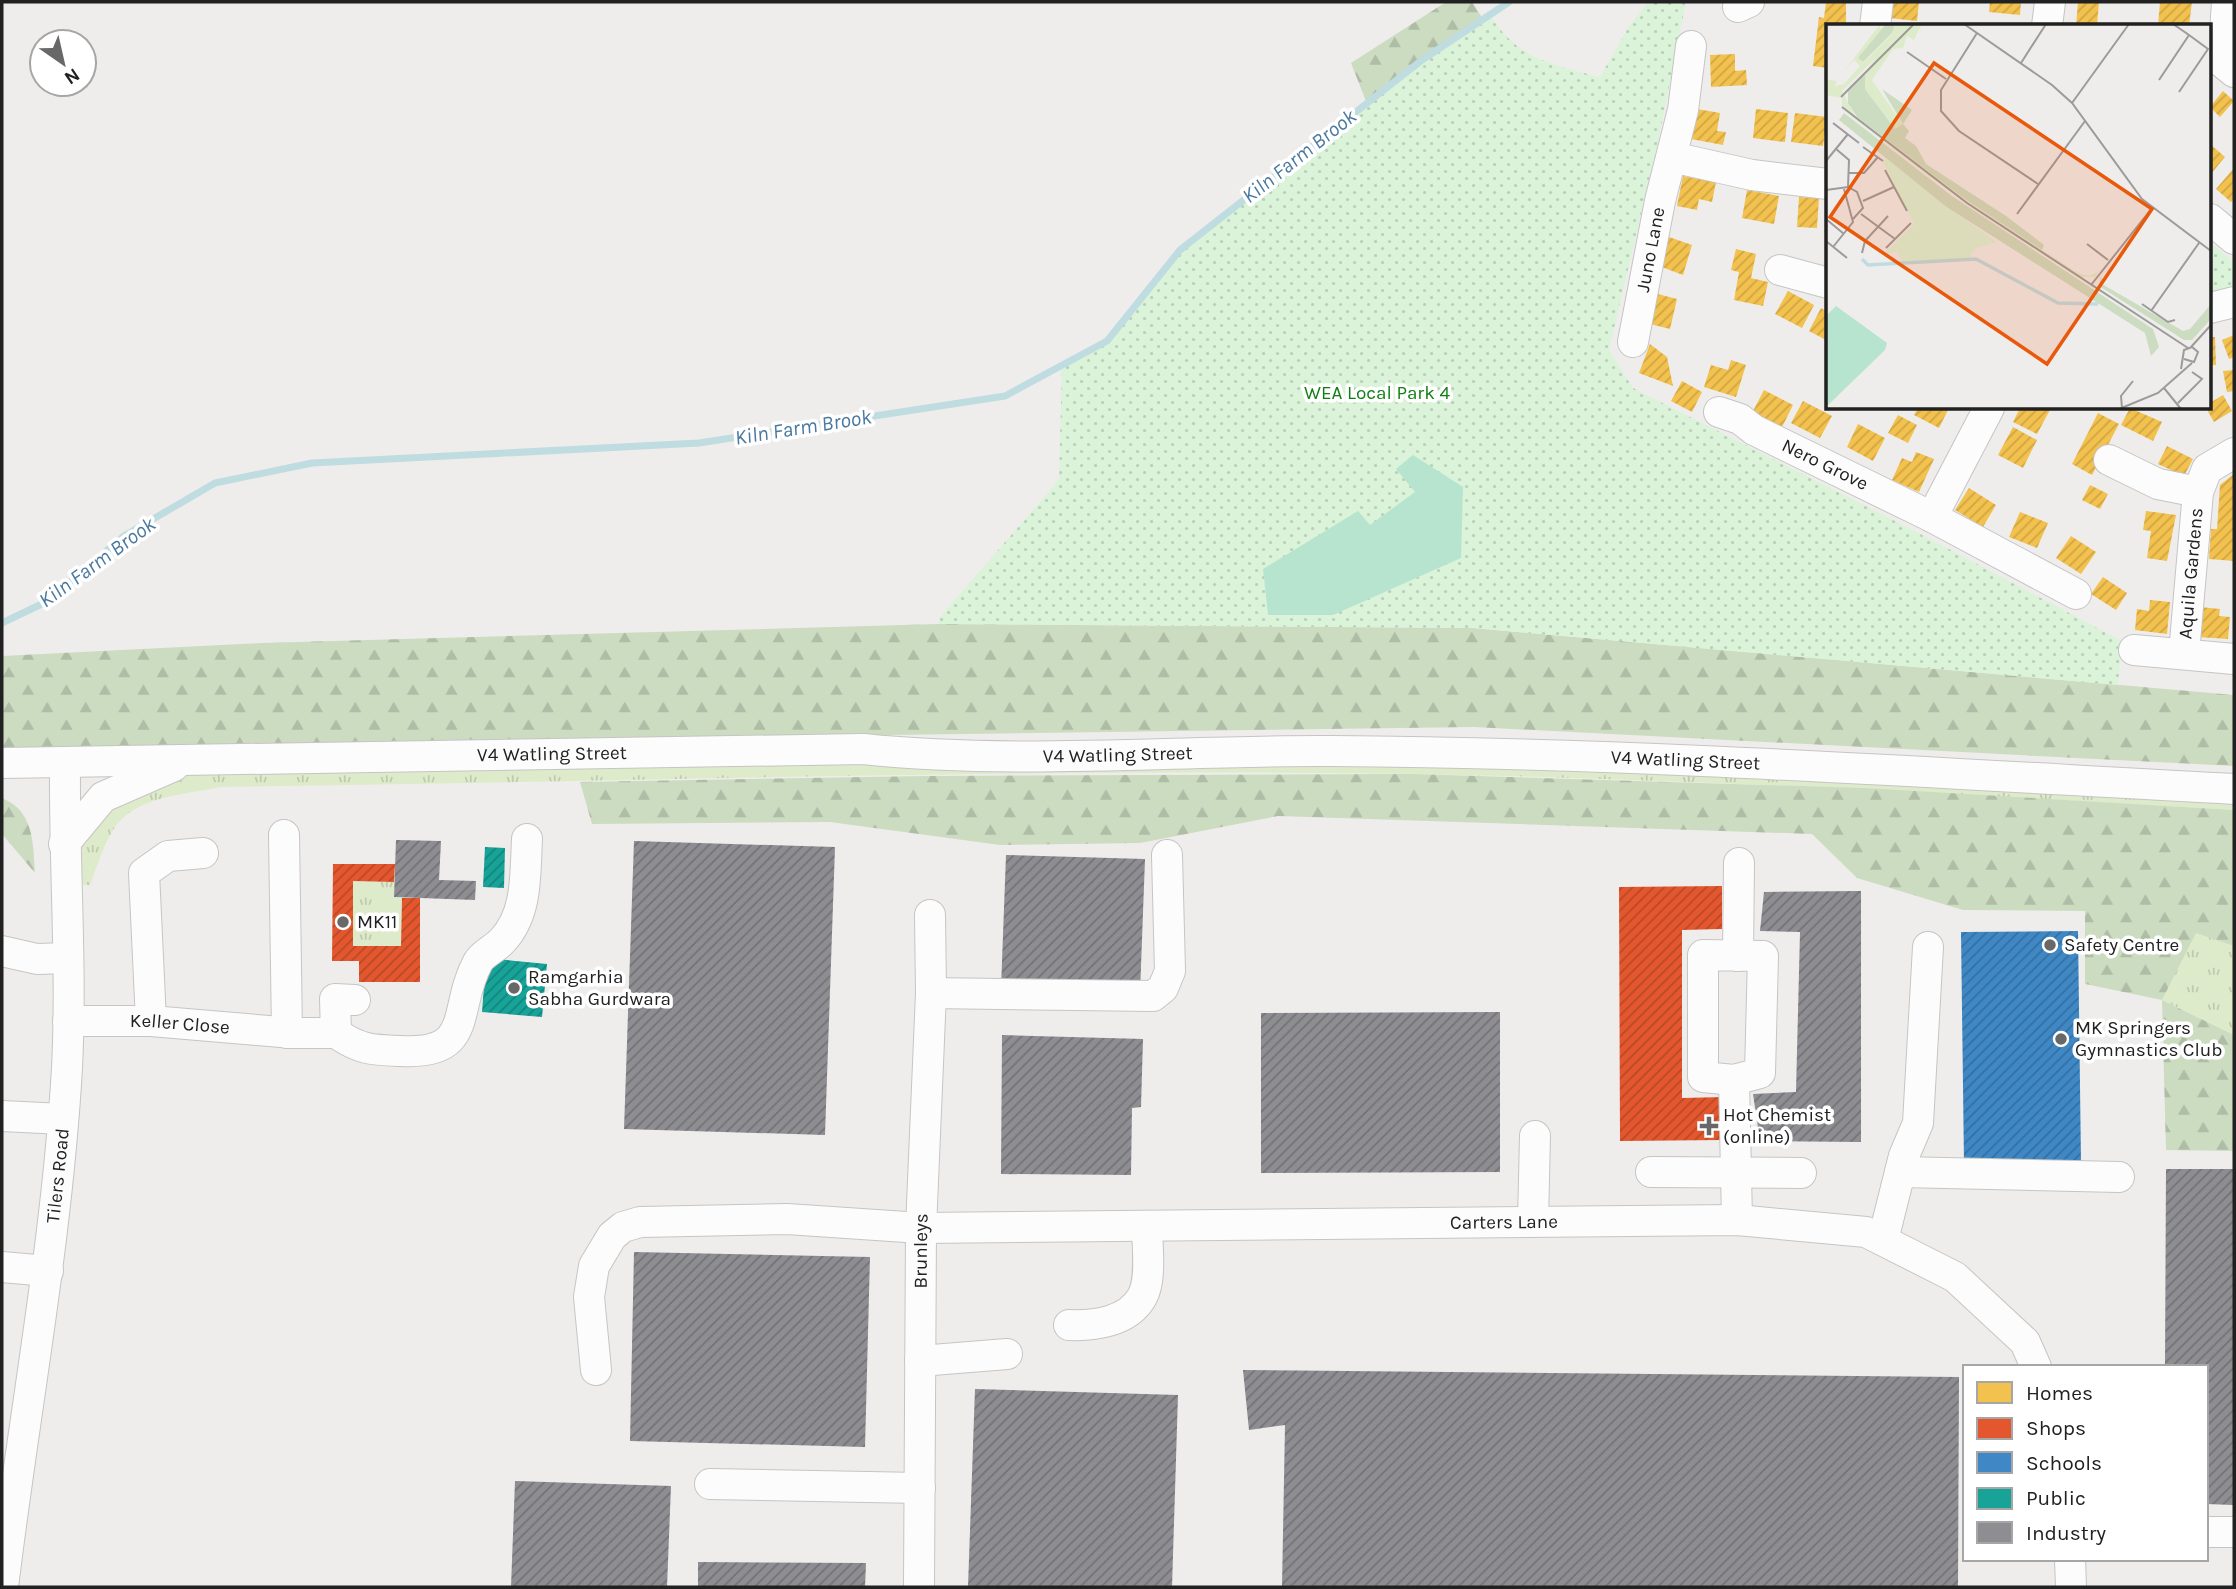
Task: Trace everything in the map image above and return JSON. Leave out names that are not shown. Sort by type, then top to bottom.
[{"type":"street","points":[[1875,24],[1878,2]]},
{"type":"street","points":[[2048,24],[2050,2]]},
{"type":"street","points":[[2227,2],[2223,63],[2234,72]]},
{"type":"street","name":"Juno Lane","points":[[1633,342],[1683,110],[1691,46]]},
{"type":"street","points":[[1672,157],[1752,175],[1826,184]]},
{"type":"street","points":[[2212,221],[2234,239]]},
{"type":"street","points":[[1780,270],[1826,282]]},
{"type":"street","points":[[2212,308],[2234,302]]},
{"type":"street","points":[[1931,517],[1988,410]]},
{"type":"street","name":"Nero Grove","points":[[1719,412],[1740,419],[1754,430],[1931,517],[2076,594]]},
{"type":"street","name":"Aquila Gardens","points":[[2184,653],[2198,492],[2207,469],[2234,453]]},
{"type":"street","name":"Aquila Gardens","points":[[2109,460],[2158,484],[2198,492]]},
{"type":"street","name":"Aquila Gardens","points":[[2134,650],[2234,659]]},
{"type":"street","name":"V4 Watling Street","points":[[2,764],[863,749],[943,757],[1332,751],[1725,761],[2234,789]]},
{"type":"street","points":[[64,844],[103,797],[188,760]]},
{"type":"street","name":"Tilers Road","points":[[4,1587],[9,1474],[48,1271],[63,1119],[68,1021],[65,762]]},
{"type":"street","points":[[284,835],[290,1033]]},
{"type":"street","points":[[355,1000],[335,999],[336,1033],[363,1049],[420,1052],[438,1050],[448,1042],[459,1024],[478,961],[503,941],[523,905],[527,839]]},
{"type":"street","points":[[151,1021],[144,873],[168,856],[202,853]]},
{"type":"street","points":[[931,993],[1153,996],[1163,988],[1170,971],[1167,855]]},
{"type":"street","points":[[1738,956],[1739,863]]},
{"type":"street","name":"Brunleys","points":[[919,1587],[921,1228],[931,993],[930,915]]},
{"type":"street","points":[[1883,1240],[1900,1172],[1918,1123],[1928,947]]},
{"type":"street","points":[[2,951],[37,959],[67,958]]},
{"type":"street","points":[[1703,955],[1763,956],[1760,1073],[1734,1080],[1703,1077],[1703,955]]},
{"type":"street","name":"Keller Close","points":[[68,1021],[151,1021],[290,1033],[336,1033]]},
{"type":"street","points":[[1734,1080],[1737,1220]]},
{"type":"street","points":[[2,1116],[63,1119]]},
{"type":"street","points":[[1533,1222],[1535,1136]]},
{"type":"street","points":[[1651,1172],[1801,1173]]},
{"type":"street","points":[[1900,1172],[2119,1177]]},
{"type":"street","name":"Carters Lane","points":[[596,1370],[589,1297],[594,1266],[612,1236],[622,1227],[640,1222],[788,1219],[921,1228],[1737,1220],[1866,1232],[1955,1277],[2025,1342],[2035,1365]]},
{"type":"street","points":[[1069,1325],[1088,1326],[1114,1319],[1142,1297],[1147,1226]]},
{"type":"street","points":[[2,1267],[48,1271]]},
{"type":"street","points":[[920,1361],[1007,1354]]},
{"type":"street","points":[[710,1484],[920,1488]]},
{"type":"street","points":[[2208,1532],[2234,1532]]},
{"type":"street","points":[[2070,1561],[2071,1587]]},
{"type":"green space","points":[[1446,2],[1472,2],[1494,36],[1369,109],[1351,63]]},
{"type":"green space","name":"WEA Local Park 4","points":[[1648,2],[1686,2],[1658,142],[1609,350],[1633,388],[1913,530],[2122,641],[2118,685],[1473,628],[939,624],[939,618],[1059,480],[1062,364],[1107,341],[1180,250],[1422,60],[1490,15],[1512,42],[1524,51],[1551,64],[1600,77],[1628,28]]},
{"type":"green space","points":[[2212,245],[2234,262],[2234,283],[2229,289],[2212,290]]},
{"type":"green space","points":[[1413,455],[1463,487],[1461,558],[1333,615],[1268,615],[1263,569],[1358,511],[1370,525],[1415,492],[1396,469]]},
{"type":"green space","points":[[939,624],[1473,628],[2234,695],[2234,766],[1474,727],[176,745],[2,750],[2,656],[262,643]]},
{"type":"green space","points":[[1332,751],[2234,789],[2234,810],[1722,783],[1415,774],[967,774],[220,787],[161,799],[134,810],[113,830],[90,885],[65,885],[64,844],[103,797],[188,760]]},
{"type":"green space","points":[[1414,774],[1864,788],[2234,810],[2234,946],[2196,933],[2162,1000],[2085,984],[2085,911],[1963,910],[1857,878],[1812,834],[1278,816],[1140,843],[1000,845],[830,822],[592,824],[580,782],[924,776]]},
{"type":"green space","points":[[2,798],[13,804],[26,819],[32,839],[35,873],[2,834]]},
{"type":"green space","points":[[353,881],[394,882],[394,897],[402,898],[401,946],[353,946]]},
{"type":"green space","points":[[2196,932],[2234,946],[2234,1035],[2162,1000]]},
{"type":"green space","points":[[2162,1000],[2234,1035],[2234,1151],[2166,1150]]},
{"type":"building: Homes","points":[[1826,2],[1846,2],[1846,24],[1826,24],[1826,68],[1813,66],[1819,17],[1824,18]]},
{"type":"building: Homes","points":[[1891,2],[1919,2],[1917,21],[1889,18]]},
{"type":"building: Homes","points":[[1990,2],[2021,2],[2020,15],[1989,12]]},
{"type":"building: Homes","points":[[2078,2],[2099,2],[2097,24],[2076,24]]},
{"type":"building: Homes","points":[[2160,2],[2192,2],[2189,24],[2158,24]]},
{"type":"building: Homes","points":[[1735,54],[1735,71],[1746,70],[1747,85],[1711,87],[1710,55]]},
{"type":"building: Homes","points":[[2223,91],[2234,101],[2220,117],[2212,109],[2212,105]]},
{"type":"building: Homes","points":[[1697,109],[1720,113],[1717,131],[1726,132],[1723,145],[1691,139]]},
{"type":"building: Homes","points":[[1756,109],[1788,113],[1785,142],[1753,138]]},
{"type":"building: Homes","points":[[1795,113],[1826,117],[1823,146],[1791,142]]},
{"type":"building: Homes","points":[[2212,146],[2225,157],[2212,173]]},
{"type":"building: Homes","points":[[2234,168],[2234,199],[2231,202],[2216,189]]},
{"type":"building: Homes","points":[[1683,176],[1716,182],[1712,202],[1699,199],[1697,210],[1677,206]]},
{"type":"building: Homes","points":[[1747,190],[1779,196],[1774,224],[1742,218]]},
{"type":"building: Homes","points":[[1799,197],[1819,198],[1817,228],[1797,227]]},
{"type":"building: Homes","points":[[1669,237],[1692,245],[1683,275],[1659,266]]},
{"type":"building: Homes","points":[[1736,249],[1756,254],[1751,278],[1768,282],[1763,306],[1734,300],[1739,272],[1731,270]]},
{"type":"building: Homes","points":[[1788,291],[1814,305],[1802,328],[1775,314]]},
{"type":"building: Homes","points":[[1654,293],[1677,299],[1670,329],[1646,323]]},
{"type":"building: Homes","points":[[1821,308],[1826,311],[1826,340],[1809,331]]},
{"type":"building: Homes","points":[[2234,335],[2234,357],[2229,359],[2222,340]]},
{"type":"building: Homes","points":[[2212,337],[2215,337],[2216,365],[2212,365]]},
{"type":"building: Homes","points":[[1650,344],[1667,357],[1673,386],[1639,373]]},
{"type":"building: Homes","points":[[1731,360],[1746,365],[1736,397],[1704,387],[1711,365],[1728,370]]},
{"type":"building: Homes","points":[[2234,370],[2234,391],[2227,392],[2223,371]]},
{"type":"building: Homes","points":[[1682,381],[1702,392],[1692,412],[1671,401]]},
{"type":"building: Homes","points":[[1764,390],[1793,405],[1781,429],[1752,413]]},
{"type":"building: Homes","points":[[2223,395],[2232,411],[2214,422],[2207,410],[2212,410],[2212,402]]},
{"type":"building: Homes","points":[[1803,401],[1832,416],[1820,438],[1791,423]]},
{"type":"building: Homes","points":[[1917,410],[1948,410],[1939,428],[1914,415]]},
{"type":"building: Homes","points":[[2019,410],[2050,410],[2037,434],[2013,422]]},
{"type":"building: Homes","points":[[2129,410],[2162,422],[2153,441],[2121,425]]},
{"type":"building: Homes","points":[[2098,413],[2119,424],[2092,475],[2072,464]]},
{"type":"building: Homes","points":[[1898,415],[1917,425],[1908,443],[1888,433]]},
{"type":"building: Homes","points":[[1858,424],[1885,438],[1873,461],[1847,447]]},
{"type":"building: Homes","points":[[2013,427],[2037,440],[2023,468],[1998,455]]},
{"type":"building: Homes","points":[[2167,446],[2193,459],[2184,476],[2158,464]]},
{"type":"building: Homes","points":[[1916,452],[1934,459],[1919,492],[1892,480],[1902,458],[1912,462]]},
{"type":"building: Homes","points":[[2234,474],[2234,561],[2209,559],[2211,529],[2217,529],[2220,485]]},
{"type":"building: Homes","points":[[2090,485],[2108,494],[2100,509],[2082,500]]},
{"type":"building: Homes","points":[[1969,488],[1996,505],[1983,527],[1955,510]]},
{"type":"building: Homes","points":[[2146,511],[2176,515],[2167,561],[2147,558],[2151,531],[2143,530]]},
{"type":"building: Homes","points":[[2020,512],[2048,523],[2037,548],[2009,537]]},
{"type":"building: Homes","points":[[2071,536],[2096,552],[2081,574],[2056,558]]},
{"type":"building: Homes","points":[[2103,577],[2127,593],[2116,610],[2091,594]]},
{"type":"building: Homes","points":[[2150,600],[2170,602],[2167,634],[2135,630],[2137,609],[2149,611]]},
{"type":"building: Homes","points":[[2200,607],[2220,609],[2219,616],[2230,617],[2228,639],[2198,637]]},
{"type":"building: Shops","name":"MK11","points":[[333,864],[395,864],[394,882],[353,881],[353,946],[401,946],[402,898],[420,898],[420,982],[359,982],[359,961],[332,961]]},
{"type":"building: Shops","points":[[1722,886],[1722,929],[1682,930],[1682,1098],[1724,1097],[1723,1140],[1620,1141],[1619,887]]},
{"type":"building: Schools","points":[[2078,931],[2081,1162],[1964,1163],[1961,932]]},
{"type":"building: Public","points":[[485,847],[505,848],[504,888],[483,887]]},
{"type":"building: Public","name":"Ramgarhia Sabha Gurdwara","points":[[486,958],[547,964],[542,1017],[482,1012]]},
{"type":"building: Industry","points":[[396,840],[441,841],[439,880],[476,881],[475,900],[394,897]]},
{"type":"building: Industry","points":[[634,841],[835,847],[825,1135],[624,1129]]},
{"type":"building: Industry","points":[[1006,855],[1145,859],[1140,993],[1001,988]]},
{"type":"building: Industry","points":[[1861,891],[1861,1142],[1760,1141],[1753,1094],[1796,1092],[1800,932],[1760,931],[1764,892]]},
{"type":"building: Industry","points":[[1500,1012],[1500,1172],[1261,1173],[1261,1013]]},
{"type":"building: Industry","points":[[1002,1035],[1143,1039],[1141,1107],[1132,1108],[1131,1175],[1001,1174]]},
{"type":"building: Industry","points":[[2166,1169],[2234,1169],[2234,1505],[2208,1504],[2208,1365],[2165,1365]]},
{"type":"building: Industry","points":[[634,1252],[870,1257],[865,1447],[630,1441]]},
{"type":"building: Industry","points":[[1243,1370],[1959,1377],[1958,1587],[1282,1587],[1285,1425],[1249,1430]]},
{"type":"building: Industry","points":[[975,1389],[1178,1395],[1172,1587],[968,1587]]},
{"type":"building: Industry","points":[[515,1481],[671,1486],[667,1587],[511,1587]]},
{"type":"building: Industry","points":[[698,1562],[866,1563],[865,1587],[698,1587]]},
{"type":"waterway","name":"Kiln Farm Brook","points":[[2,623],[48,601],[124,536],[215,483],[312,463],[699,443],[1005,396],[1107,341],[1180,250],[1422,60],[1509,2]]},
{"type":"place","name":"MK11","points":[[343,922]]},
{"type":"place","name":"Safety Centre","points":[[2050,945]]},
{"type":"place","name":"Ramgarhia Sabha Gurdwara","points":[[514,988]]},
{"type":"place","name":"MK Springers Gymnastics Club","points":[[2061,1039]]},
{"type":"place","name":"Hot Chemist (online)","points":[[1709,1126]]}]
